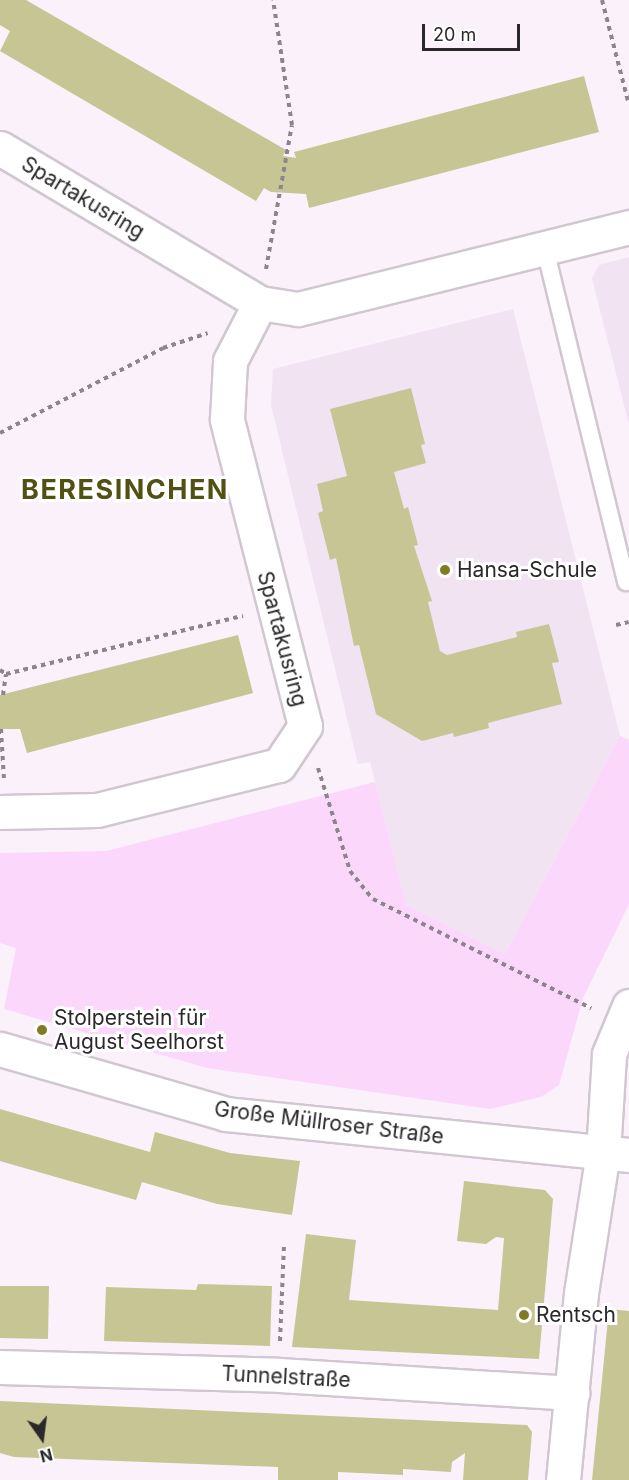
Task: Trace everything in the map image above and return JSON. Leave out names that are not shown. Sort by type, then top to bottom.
[{"type":"street","name":"Spartakusring","points":[[0,148],[257,310],[298,309],[629,227]]},
{"type":"street","name":"Spartakusring","points":[[3,812],[97,810],[279,765],[305,726],[273,609],[227,419],[230,361],[257,310]]},
{"type":"street","points":[[563,1480],[581,1293],[616,1154],[609,1054],[625,1014]]},
{"type":"street","name":"Große Müllroser Straße","points":[[0,1049],[226,1114],[616,1154]]},
{"type":"street","name":"Tunnelstraße","points":[[0,1367],[279,1375],[572,1393]]},
{"type":"lane","points":[[546,249],[627,582]]},
{"type":"path","points":[[0,433],[163,348],[257,310],[292,125],[273,0]]},
{"type":"path","points":[[602,0],[629,105]]},
{"type":"path","points":[[0,670],[6,674],[273,609]]},
{"type":"path","points":[[616,625],[629,622]]},
{"type":"path","points":[[3,694],[6,674]]},
{"type":"path","points":[[305,726],[350,871],[373,899],[625,1014]]},
{"type":"path","points":[[1,729],[3,812]]},
{"type":"path","points":[[279,1375],[284,1245]]},
{"type":"shaded area","points":[[629,257],[629,425],[592,278],[599,265]]},
{"type":"shaded area","name":"Hansa-Schule","points":[[513,309],[620,736],[505,954],[406,905],[370,762],[358,764],[271,405],[273,369]]},
{"type":"shaded area","points":[[620,736],[629,740],[629,904],[583,998],[559,1085],[541,1097],[490,1109],[207,1068],[4,1009],[16,948],[0,943],[0,853],[106,851],[375,782],[406,905],[505,954]]},
{"type":"building","points":[[0,0],[26,0],[286,150],[283,156],[296,158],[294,152],[584,76],[599,132],[309,208],[306,194],[271,192],[264,188],[256,201],[0,51],[10,31],[0,25]]},
{"type":"building","points":[[411,388],[425,444],[421,445],[426,463],[394,472],[404,509],[408,507],[418,545],[414,546],[432,601],[428,602],[440,651],[447,655],[517,637],[516,632],[549,624],[559,662],[552,663],[562,704],[488,723],[489,728],[454,737],[453,733],[422,741],[376,714],[359,645],[354,646],[336,558],[330,560],[318,513],[323,511],[317,484],[347,476],[330,409]]},
{"type":"building","points":[[238,635],[253,693],[27,753],[20,729],[0,729],[0,695]]},
{"type":"building","points":[[0,1109],[150,1152],[155,1132],[230,1153],[300,1161],[292,1215],[217,1204],[142,1182],[136,1200],[0,1161]]},
{"type":"building","points":[[464,1181],[545,1190],[553,1199],[539,1359],[292,1347],[306,1234],[356,1240],[349,1300],[498,1310],[504,1238],[496,1237],[486,1244],[457,1241]]},
{"type":"building","points":[[198,1284],[272,1286],[270,1346],[104,1341],[106,1287],[196,1290]]},
{"type":"building","points":[[0,1286],[49,1286],[48,1339],[0,1338]]},
{"type":"building","points":[[609,1309],[629,1311],[629,1480],[592,1480]]},
{"type":"building","points":[[0,1401],[527,1425],[532,1432],[528,1480],[463,1480],[465,1453],[452,1462],[451,1472],[403,1469],[403,1475],[338,1472],[338,1480],[278,1480],[278,1467],[14,1457],[0,1453]]},
{"type":"place","name":"Hansa-Schule","points":[[445,570]]},
{"type":"place","name":"Stolperstein für August Seelhorst","points":[[42,1030]]},
{"type":"place","name":"Rentsch","points":[[524,1315]]},
{"type":"district","name":"BERESINCHEN","points":[[125,490]]}]
